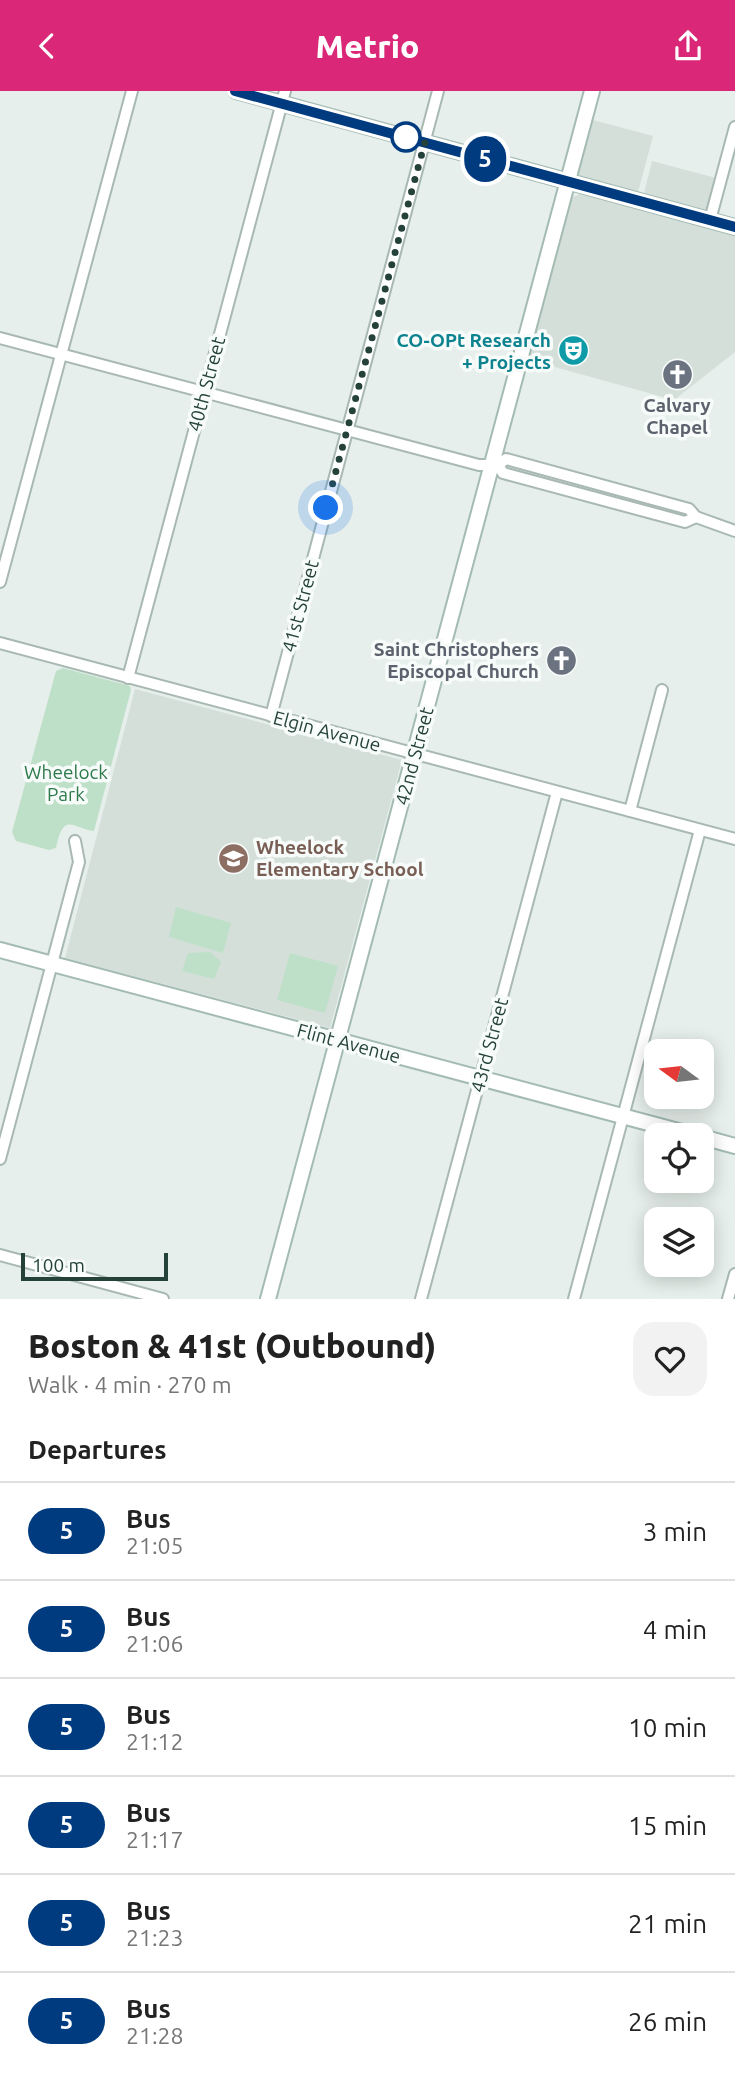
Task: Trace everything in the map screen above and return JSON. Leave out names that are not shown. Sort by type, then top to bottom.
[{"type":"street","points":[[0,582],[132,91]]},
{"type":"street","points":[[236,91],[283,97],[425,142],[735,227]]},
{"type":"street","name":"41st Street","points":[[271,716],[438,91]]},
{"type":"street","name":"42nd Street","points":[[268,1299],[494,465],[592,91]]},
{"type":"street","name":"40th Street","points":[[128,678],[283,97]]},
{"type":"street","points":[[710,220],[735,127]]},
{"type":"street","points":[[0,338],[479,465],[494,465],[506,459],[689,509],[696,517],[735,531]]},
{"type":"street","points":[[494,465],[503,473],[641,510],[685,521],[696,517]]},
{"type":"street","points":[[641,510],[645,497]]},
{"type":"street","name":"Elgin Avenue","points":[[0,643],[735,839]]},
{"type":"street","points":[[630,811],[662,690]]},
{"type":"street","name":"43rd Street","points":[[421,1299],[557,792]]},
{"type":"street","points":[[574,1299],[700,830]]},
{"type":"street","points":[[0,1159],[79,862],[75,841]]},
{"type":"street","name":"Flint Avenue","points":[[0,950],[650,1123]]},
{"type":"street","name":"Flint Avenue","points":[[714,1140],[735,1146]]},
{"type":"street","points":[[0,1255],[163,1299]]},
{"type":"street","points":[[728,1299],[735,1274]]},
{"type":"street","points":[[115,1299],[118,1287]]},
{"type":"shaded area","points":[[593,120],[653,136],[637,196],[577,177]]},
{"type":"shaded area","points":[[652,161],[716,178],[706,212],[643,197]]},
{"type":"shaded area","points":[[580,194],[735,236],[735,352],[674,400],[526,359],[569,199]]},
{"type":"shaded area","name":"Wheelock Elementary School","points":[[135,689],[402,760],[330,1028],[65,958]]},
{"type":"green space","name":"Wheelock Park","points":[[63,668],[130,686],[131,690],[94,831],[66,825],[56,848],[49,850],[16,841],[12,832],[56,671]]},
{"type":"green space","points":[[176,907],[231,923],[223,953],[169,937]]},
{"type":"green space","points":[[210,952],[221,962],[214,979],[182,971],[188,953]]},
{"type":"green space","points":[[290,953],[338,966],[325,1013],[277,1000]]},
{"type":"bus line","name":"5","points":[[235,91],[735,227]]},
{"type":"place","name":"CO-OPt Research + Projects","points":[[574,351]]},
{"type":"place","name":"Calvary Chapel","points":[[677,374]]},
{"type":"place","name":"Saint Christophers Episcopal Church","points":[[562,660]]},
{"type":"place","name":"Wheelock Elementary School","points":[[233,858]]},
{"type":"route","points":[[326,508],[425,142],[406,137]]}]
